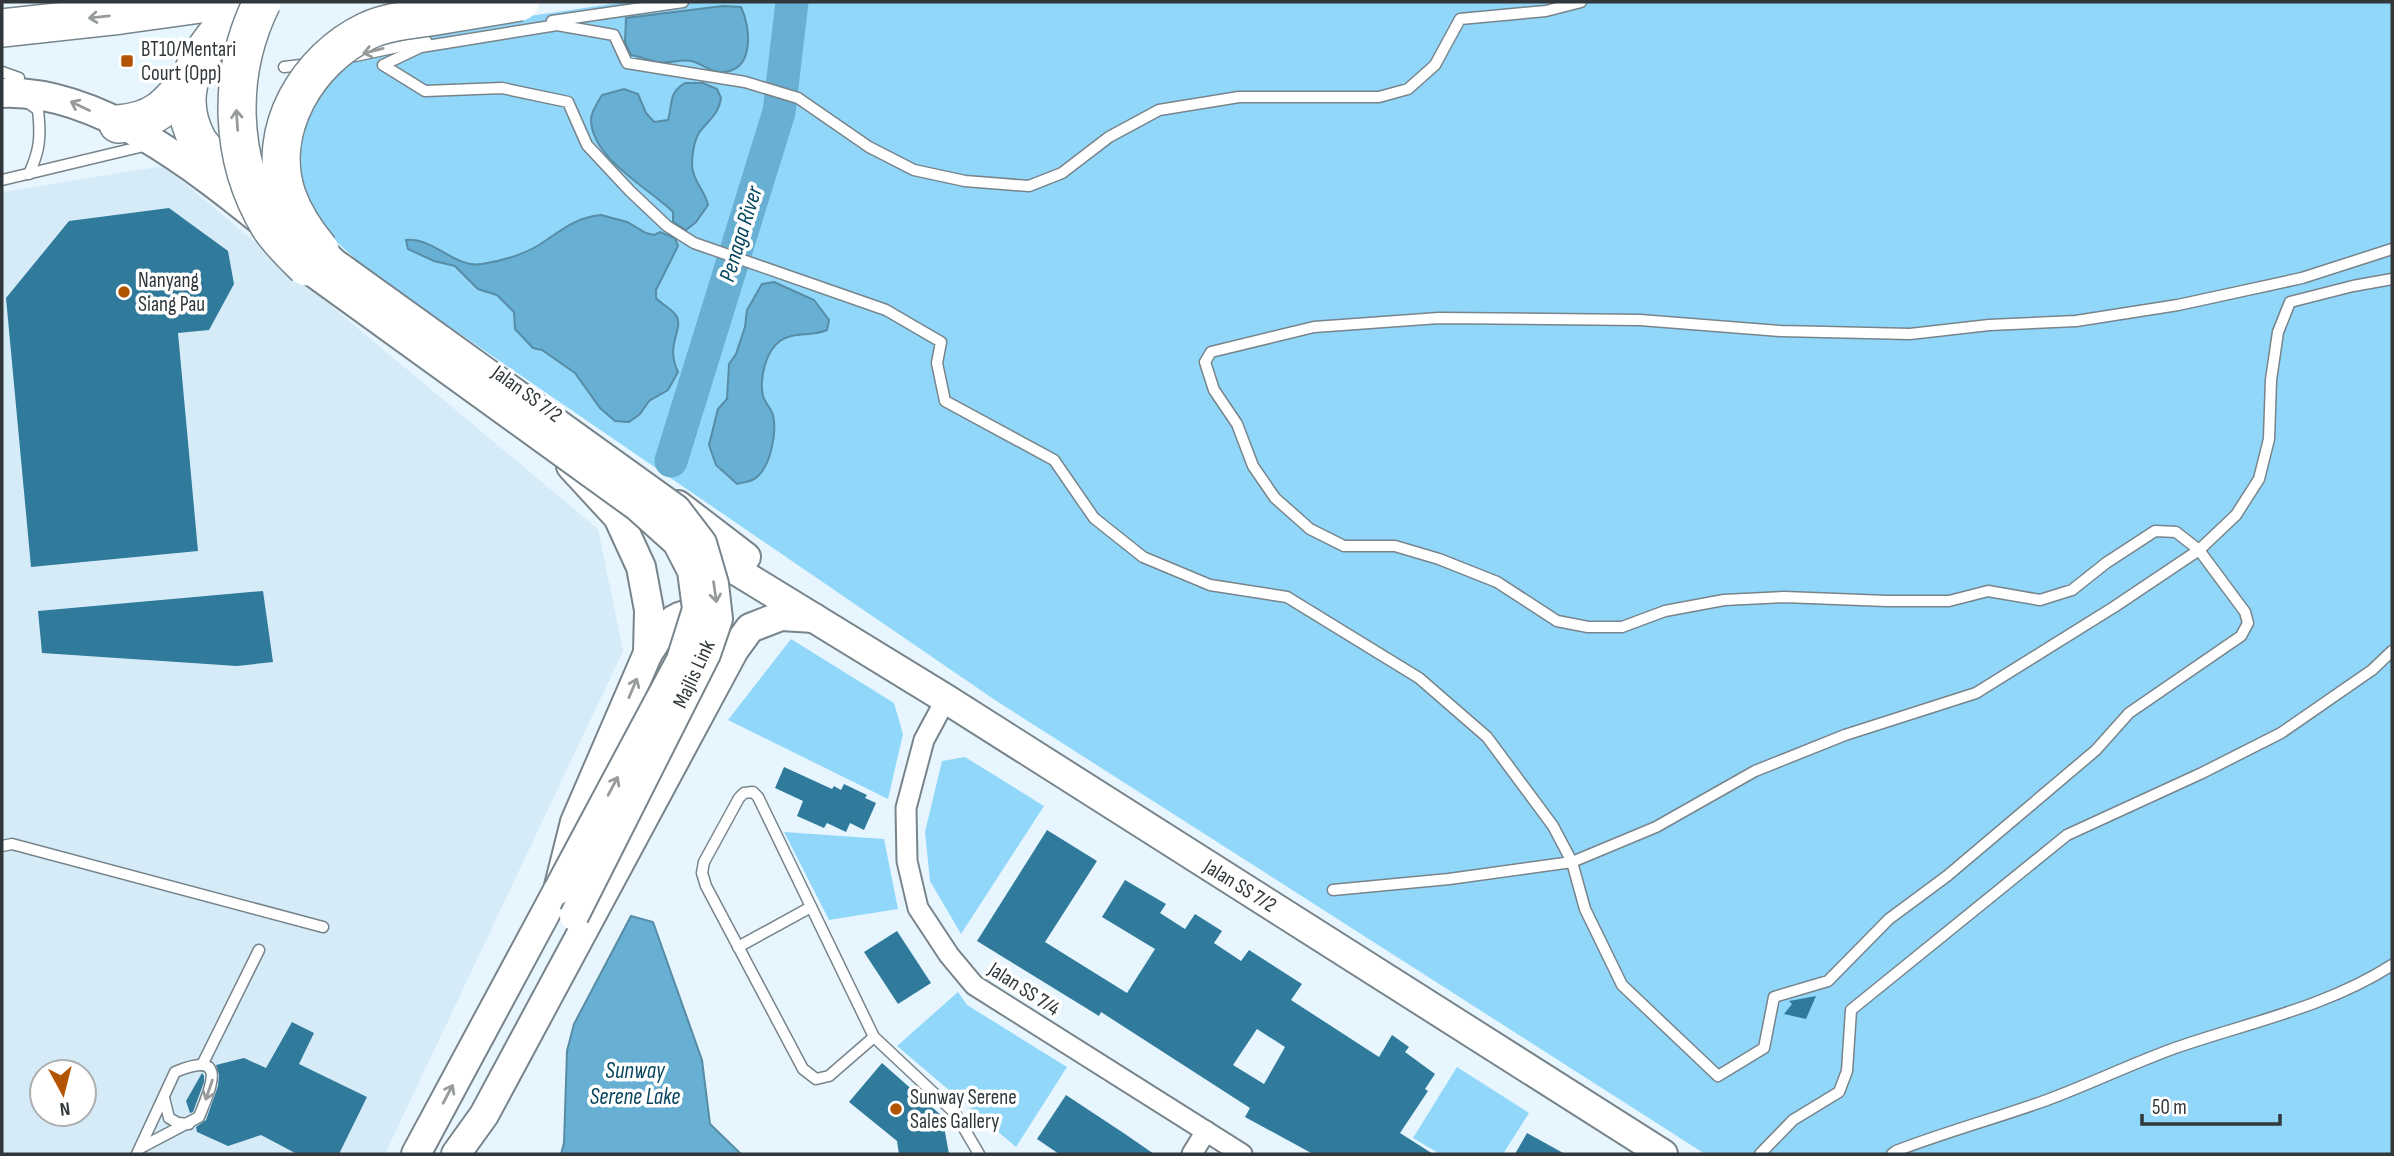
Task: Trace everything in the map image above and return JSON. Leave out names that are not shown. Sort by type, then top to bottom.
[{"type":"highway","points":[[2,28],[215,2]]},
{"type":"highway","points":[[118,124],[139,122],[159,111],[189,80],[202,51],[244,2]]},
{"type":"highway","points":[[262,2],[251,23],[243,49],[236,92],[240,146],[251,190],[270,227],[313,258]]},
{"type":"highway","points":[[313,258],[306,232],[287,196],[282,165],[283,139],[292,107],[313,71],[335,50],[379,27],[520,2]]},
{"type":"highway","points":[[189,80],[188,113],[199,143],[233,177]]},
{"type":"street","points":[[9,84],[69,101],[157,142],[272,217]]},
{"type":"street","name":"Jalan SS 7/2","points":[[233,177],[377,316],[429,337],[732,545],[816,618]]},
{"type":"street","name":"Majlis Link","points":[[313,258],[638,508],[677,542],[692,571],[697,609],[681,660],[416,1154]]},
{"type":"street","name":"Majlis Link","points":[[313,258],[334,263],[676,509],[702,543],[715,584],[718,618],[706,654],[477,1103],[455,1154]]},
{"type":"street","name":"Jalan SS 7/2","points":[[429,337],[538,430],[724,563],[946,699],[1663,1154]]},
{"type":"street","points":[[538,430],[618,517],[641,567],[649,610],[648,653]]},
{"type":"street","points":[[558,890],[575,822],[648,653],[667,625],[677,618],[690,615],[714,626],[717,657],[715,671],[701,709]]},
{"type":"street","points":[[455,1154],[484,1115],[734,650],[750,628],[781,616],[816,618]]},
{"type":"street","name":"Jalan SS 7/4","points":[[946,699],[924,740],[906,808],[907,862],[918,908],[948,955],[974,985],[1242,1154]]},
{"type":"street","points":[[1192,1154],[1206,1131]]},
{"type":"lane","points":[[284,67],[334,61],[404,44],[683,2]]},
{"type":"lane","points":[[1581,2],[1546,11],[1460,19],[1435,65],[1408,89],[1379,97],[1239,97],[1159,110],[1109,137],[1062,173],[1029,186],[965,181],[914,170],[869,146],[798,98],[746,82],[627,63],[614,35],[557,25],[421,47],[383,65],[425,91],[502,88],[568,102],[587,145],[667,226],[694,243],[886,310],[941,342],[937,363],[945,401],[1054,460],[1094,518],[1143,557],[1210,585],[1287,597],[1419,678],[1487,737],[1553,826],[1572,862],[1585,909],[1622,985],[1717,1076],[1764,1048],[1774,997],[1828,981],[1889,919],[1967,859],[2096,750],[2129,713],[2241,636],[2248,623],[2245,612],[2199,550],[2176,532],[2155,531],[2106,563],[2072,590],[2040,600],[1988,591],[1950,601],[1784,597],[1724,600],[1665,611],[1622,627],[1588,627],[1557,621],[1497,582],[1439,559],[1395,546],[1344,546],[1310,529],[1275,498],[1253,466],[1237,424],[1214,390],[1205,362],[1211,352],[1314,327],[1439,318],[1640,320],[1781,331],[1910,334],[1989,324],[2076,321],[2178,305],[2302,278],[2392,249]]},
{"type":"lane","points":[[272,217],[289,137],[299,106],[308,90],[334,61]]},
{"type":"lane","points":[[9,84],[38,110],[41,132],[38,153],[29,174]]},
{"type":"lane","points":[[2,180],[157,142]]},
{"type":"lane","points":[[1333,890],[1449,879],[1572,862],[1656,827],[1755,771],[1845,735],[1976,693],[2199,550],[2236,515],[2259,479],[2269,439],[2271,380],[2278,332],[2290,302],[2392,279]]},
{"type":"lane","points":[[1760,1154],[1793,1120],[1839,1091],[1847,1071],[1851,1010],[2067,835],[2202,774],[2281,733],[2372,670],[2392,651]]},
{"type":"lane","points":[[874,1037],[829,1076],[816,1079],[803,1069],[706,886],[702,873],[709,853],[738,798],[744,793],[753,792],[758,797],[874,1037],[955,1113],[979,1154]]},
{"type":"lane","points":[[2,846],[12,844],[323,927]]},
{"type":"lane","points":[[738,947],[811,906]]},
{"type":"lane","points":[[202,1065],[259,950]]},
{"type":"lane","points":[[1892,1154],[1953,1129],[2045,1100],[2174,1049],[2364,983],[2392,965]]},
{"type":"lane","points":[[192,1065],[202,1065],[211,1070],[214,1081],[200,1117],[140,1151],[175,1072],[192,1065]]},
{"type":"lane","points":[[164,1098],[169,1118],[178,1123],[189,1124]]},
{"type":"shaded area","points":[[625,2],[2392,2],[2392,1154],[1705,1154],[995,700],[371,273],[329,235],[306,205],[295,144],[300,116],[346,60],[421,32]]},
{"type":"shaded area","points":[[164,166],[598,529],[623,651],[385,1154],[2,1154],[2,192]]},
{"type":"shaded area","points":[[791,639],[894,703],[903,734],[888,799],[728,720]]},
{"type":"shaded area","points":[[965,757],[1044,806],[961,934],[930,881],[925,832],[942,761]]},
{"type":"shaded area","points":[[784,832],[884,839],[898,909],[829,920]]},
{"type":"shaded area","points":[[958,992],[967,1005],[1067,1067],[1016,1147],[897,1046]]},
{"type":"shaded area","points":[[1457,1067],[1529,1113],[1503,1154],[1440,1154],[1413,1138]]},
{"type":"water","points":[[723,6],[741,7],[747,26],[748,47],[745,57],[740,65],[732,70],[717,72],[691,61],[662,62],[631,55],[625,42],[626,18]]},
{"type":"water","points":[[685,83],[703,83],[717,89],[721,98],[716,112],[699,132],[693,152],[693,172],[708,205],[696,222],[686,230],[673,222],[673,212],[611,160],[594,134],[591,120],[593,110],[602,95],[624,89],[638,94],[646,113],[654,122],[668,120],[673,95]]},
{"type":"water","points":[[601,215],[627,222],[646,233],[654,235],[660,232],[675,238],[678,246],[656,290],[656,298],[677,317],[678,328],[673,354],[678,372],[668,390],[649,401],[640,414],[629,422],[615,421],[600,408],[575,373],[542,350],[533,348],[515,329],[514,312],[497,295],[478,289],[455,266],[434,261],[408,249],[406,240],[425,243],[462,262],[482,264],[526,252],[575,222]]},
{"type":"water","points":[[774,282],[814,300],[829,320],[827,330],[785,338],[771,351],[765,366],[762,389],[773,415],[772,448],[762,472],[750,481],[737,484],[716,465],[709,445],[718,409],[727,399],[729,364],[736,354],[745,327],[747,310],[762,284]]},
{"type":"water","name":"Sunway Serene Lake","points":[[631,916],[653,922],[702,1060],[710,1124],[741,1154],[561,1154],[564,1143],[567,1051],[574,1024]]},
{"type":"building","points":[[169,208],[228,251],[234,284],[209,330],[178,333],[198,551],[31,567],[6,298],[69,221]]},
{"type":"building","points":[[263,591],[273,662],[237,666],[42,653],[38,611]]},
{"type":"building","points":[[784,767],[832,789],[834,786],[841,790],[844,784],[867,795],[865,798],[876,803],[864,830],[850,823],[846,832],[827,823],[824,828],[797,816],[803,801],[775,788]]},
{"type":"building","points":[[1047,830],[1097,861],[1045,942],[1127,993],[1155,949],[1102,917],[1125,880],[1166,904],[1160,913],[1185,929],[1195,914],[1222,931],[1214,943],[1241,961],[1249,950],[1302,984],[1291,1000],[1379,1057],[1392,1035],[1409,1047],[1405,1052],[1435,1074],[1425,1089],[1428,1091],[1400,1133],[1433,1154],[1313,1154],[1245,1117],[1250,1108],[1101,1012],[1099,1016],[977,941]],"holes":[[[1257,1029],[1285,1047],[1264,1084],[1233,1065]]]},
{"type":"building","points":[[897,931],[931,983],[898,1004],[864,952]]},
{"type":"building","points":[[1816,996],[1806,1019],[1784,1014],[1792,1004],[1789,1001]]},
{"type":"building","points":[[292,1022],[314,1033],[299,1064],[367,1097],[339,1154],[297,1154],[261,1135],[228,1146],[197,1132],[196,1127],[206,1120],[218,1086],[216,1065],[244,1058],[266,1068]]},
{"type":"building","name":"Sunway Serene Sales Gallery","points":[[882,1063],[942,1116],[949,1154],[899,1154],[897,1141],[849,1102]]},
{"type":"building","points":[[202,1073],[204,1082],[193,1112],[190,1113],[186,1101]]},
{"type":"building","points":[[1066,1095],[1154,1154],[1059,1154],[1037,1139]]},
{"type":"building","points":[[1527,1133],[1565,1154],[1515,1154]]},
{"type":"waterway","name":"Penaga River","points":[[671,461],[779,112],[792,2]]},
{"type":"place","name":"BT10/Mentari Court (Opp)","points":[[127,61]]},
{"type":"place","name":"Nanyang Siang Pau","points":[[124,292]]},
{"type":"place","name":"Sunway Serene Sales Gallery","points":[[896,1109]]}]
